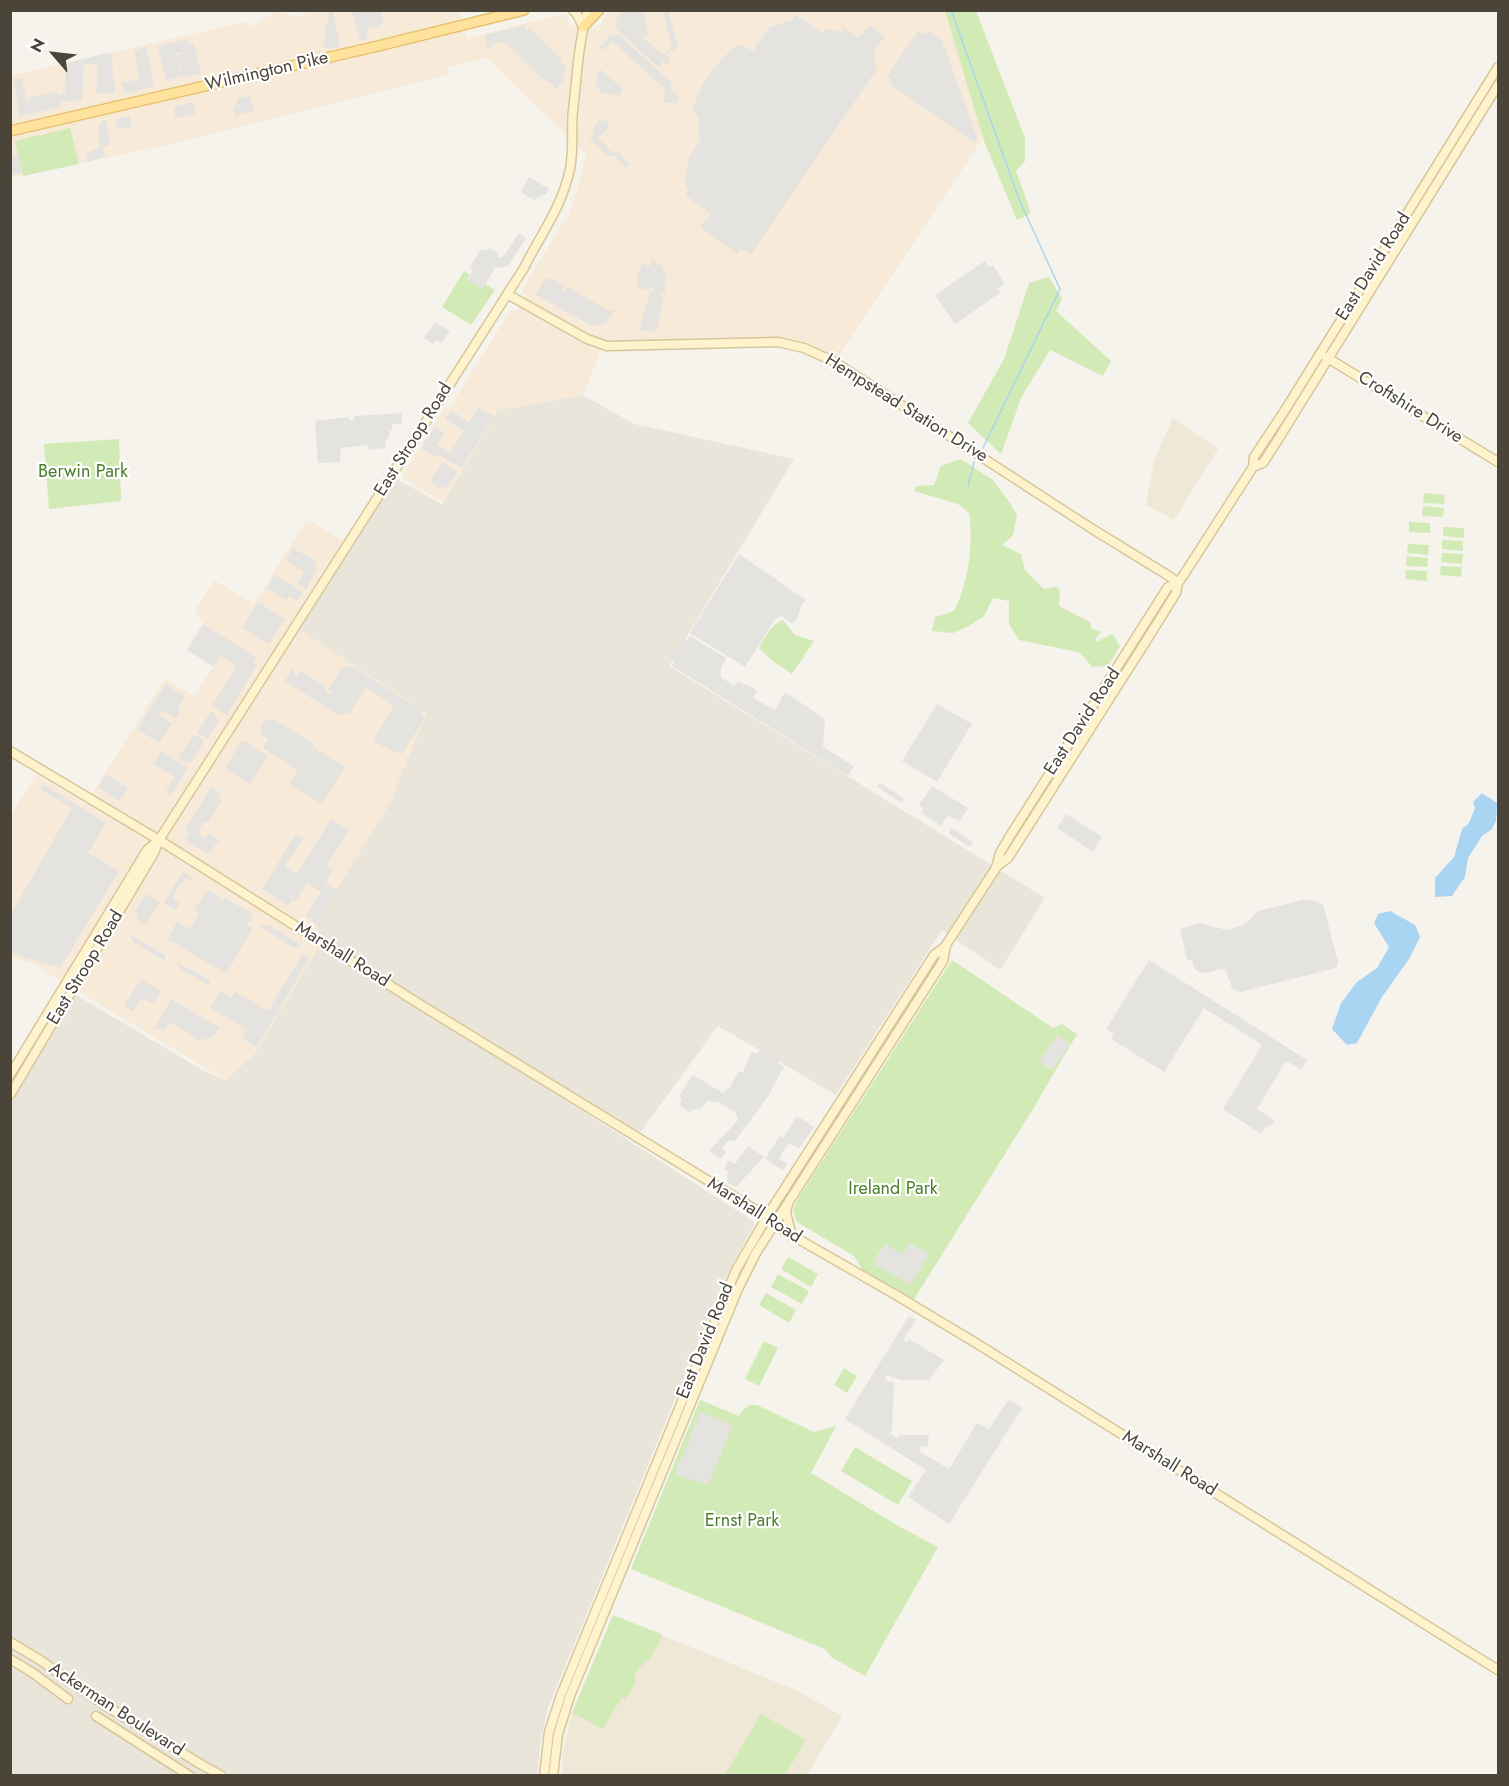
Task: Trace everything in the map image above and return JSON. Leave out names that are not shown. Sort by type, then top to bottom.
[{"type":"main road","name":"Wilmington Pike","points":[[10,131],[524,10]]},
{"type":"main road","points":[[583,27],[599,10]]},
{"type":"street","points":[[573,10],[583,27]]},
{"type":"street","name":"East Stroop Road","points":[[10,1095],[154,853],[159,840],[507,294],[555,214],[570,167],[573,109],[583,27],[588,10]]},
{"type":"street","name":"East David Road","points":[[544,1776],[554,1714],[740,1262],[934,955],[946,945],[996,867],[1000,853],[1168,587],[1178,583],[1215,529],[1253,467],[1254,457],[1498,67]]},
{"type":"street","name":"East David Road","points":[[1253,467],[1263,463],[1498,85]]},
{"type":"street","name":"Hempstead Station Drive","points":[[507,294],[588,339],[607,346],[761,342],[789,344],[817,352],[1178,583]]},
{"type":"street","name":"Croftshire Drive","points":[[1320,354],[1498,462]]},
{"type":"street","name":"Marshall Road","points":[[10,751],[159,840],[792,1236],[976,1343],[1498,1670]]},
{"type":"street","name":"East Stroop Road","points":[[10,1075],[147,850],[159,840]]},
{"type":"street","name":"East David Road","points":[[553,1776],[558,1734],[565,1709],[738,1289],[774,1224],[943,961],[946,945]]},
{"type":"street","points":[[789,1202],[786,1213],[792,1236]]},
{"type":"street","points":[[665,1441],[674,1445]]},
{"type":"street","name":"Ackerman Boulevard","points":[[10,1642],[130,1721],[222,1776]]},
{"type":"street","name":"Ackerman Boulevard","points":[[10,1659],[68,1699]]},
{"type":"street","name":"Ackerman Boulevard","points":[[96,1716],[190,1776]]},
{"type":"shaded area","points":[[316,10],[456,11],[460,14],[467,38],[563,14],[568,18],[569,26],[598,30],[608,11],[945,11],[984,136],[835,362],[778,342],[603,345],[583,395],[498,410],[444,502],[405,480],[402,476],[444,408],[450,407],[510,311],[518,310],[527,295],[523,293],[523,288],[568,215],[586,154],[487,58],[447,68],[448,75],[172,144],[11,178],[10,76],[244,22],[253,26],[276,11],[297,17]]},
{"type":"shaded area","points":[[329,11],[333,11],[340,46],[328,49],[323,47]]},
{"type":"shaded area","points":[[352,11],[381,11],[383,24],[367,28],[367,38],[360,41]]},
{"type":"shaded area","points":[[623,11],[644,11],[648,35],[643,37],[663,55],[665,53],[670,59],[668,65],[663,61],[659,68],[614,27],[618,23],[614,20]]},
{"type":"shaded area","points":[[663,11],[669,11],[678,47],[668,54],[665,53],[672,47]]},
{"type":"shaded area","points":[[796,15],[823,34],[826,29],[842,32],[844,28],[858,38],[870,25],[885,37],[874,50],[877,69],[751,254],[740,249],[737,254],[700,227],[711,214],[685,195],[688,191],[684,180],[688,159],[700,139],[698,116],[692,109],[709,75],[734,47],[744,46],[753,51],[769,27],[792,20]]},
{"type":"shaded area","points":[[525,25],[527,31],[530,28],[562,59],[559,63],[565,64],[563,84],[559,84],[559,89],[553,88],[553,84],[542,79],[506,43],[499,42],[487,49],[485,35]]},
{"type":"shaded area","points":[[918,31],[923,34],[929,31],[942,40],[977,137],[974,142],[891,85],[891,79],[887,76]]},
{"type":"shaded area","points":[[617,33],[672,83],[670,88],[679,96],[677,103],[664,103],[665,89],[613,42],[603,50],[599,48],[611,34],[614,37]]},
{"type":"shaded area","points":[[187,39],[189,45],[194,43],[201,73],[183,77],[178,55],[183,53],[181,52],[172,55],[177,55],[182,76],[166,80],[158,46]]},
{"type":"shaded area","points":[[146,46],[154,86],[124,94],[122,83],[140,79],[134,51]]},
{"type":"shaded area","points":[[111,52],[115,93],[96,94],[98,64],[84,64],[82,99],[60,102],[60,107],[19,116],[14,80],[22,78],[25,92],[17,95],[26,94],[28,102],[29,98],[57,91],[58,95],[65,94],[66,63]]},
{"type":"shaded area","points":[[601,70],[622,88],[621,95],[600,93],[600,88],[596,89],[597,72]]},
{"type":"shaded area","points":[[250,96],[254,111],[235,116],[233,106],[238,105],[236,99]]},
{"type":"shaded area","points":[[193,102],[196,114],[176,118],[173,107]]},
{"type":"shaded area","points":[[130,116],[132,126],[118,130],[115,119]]},
{"type":"shaded area","points":[[105,120],[111,144],[103,147],[105,157],[87,162],[86,153],[100,147],[98,125]]},
{"type":"shaded area","points":[[600,120],[607,121],[609,127],[598,138],[613,154],[617,150],[630,164],[626,168],[614,156],[607,156],[590,138],[595,132],[593,128]]},
{"type":"shaded area","points":[[18,154],[22,173],[11,175],[11,156]]},
{"type":"shaded area","points":[[529,177],[549,189],[546,194],[535,201],[521,192]]},
{"type":"shaded area","points":[[519,233],[526,238],[508,266],[495,268],[482,289],[467,280],[473,270],[469,268],[481,249],[486,251],[489,247],[499,254],[498,258],[503,257]]},
{"type":"shaded area","points":[[652,260],[664,267],[662,271],[666,270],[665,293],[660,293],[659,296],[664,297],[656,332],[639,330],[650,292],[654,292],[651,286],[650,290],[637,288],[639,279],[636,278],[643,264],[649,267]]},
{"type":"shaded area","points":[[985,261],[989,267],[993,265],[1005,284],[998,289],[1000,293],[955,324],[935,295]]},
{"type":"shaded area","points":[[551,278],[564,285],[562,289],[565,291],[568,287],[608,310],[615,309],[605,324],[592,326],[536,295],[544,280]]},
{"type":"shaded area","points":[[435,322],[450,331],[442,343],[436,340],[433,344],[424,338]]},
{"type":"shaded area","points":[[583,395],[634,424],[794,459],[669,666],[1045,898],[1000,970],[942,930],[836,1095],[718,1026],[636,1138],[364,970],[753,1221],[754,1226],[722,1285],[548,1708],[537,1775],[11,1776],[11,1094],[71,992],[204,1071],[226,1080],[256,1052],[316,923],[295,627],[391,476],[442,504],[498,410]]},
{"type":"shaded area","points":[[479,408],[494,416],[462,468],[438,455],[435,457],[421,448],[435,427],[444,433],[437,445],[450,453],[464,431],[444,419],[452,411],[469,422]]},
{"type":"shaded area","points":[[402,413],[402,423],[392,425],[385,448],[368,450],[367,445],[341,448],[340,462],[318,463],[315,421],[349,417],[350,421],[354,420],[354,416]]},
{"type":"shaded area","points":[[1173,418],[1218,449],[1174,520],[1146,505],[1154,460]]},
{"type":"shaded area","points":[[443,462],[457,472],[446,489],[430,482]]},
{"type":"shaded area","points":[[307,519],[348,544],[296,627],[427,713],[390,803],[316,923],[322,942],[256,1052],[226,1080],[31,963],[11,958],[11,816],[36,774],[85,804],[165,679],[194,696],[213,667],[187,650],[203,624],[195,610],[214,580],[254,604]]},
{"type":"shaded area","points":[[293,548],[317,562],[315,566],[317,570],[306,589],[297,584],[304,572],[286,560]]},
{"type":"shaded area","points":[[739,554],[806,600],[792,624],[782,616],[775,619],[745,667],[690,633]]},
{"type":"shaded area","points":[[274,575],[303,592],[297,601],[289,596],[286,600],[267,588]]},
{"type":"shaded area","points":[[258,602],[285,619],[269,644],[242,628]]},
{"type":"shaded area","points":[[203,624],[256,657],[253,663],[257,665],[227,715],[212,706],[237,666],[220,656],[213,666],[187,650]]},
{"type":"shaded area","points":[[690,636],[726,658],[721,668],[721,677],[734,686],[738,681],[757,690],[753,698],[775,710],[785,692],[825,719],[823,747],[854,766],[848,776],[672,666],[674,662],[670,659],[683,639],[687,641]]},
{"type":"shaded area","points":[[350,665],[423,711],[421,713],[425,718],[402,754],[373,740],[394,706],[366,687],[349,714],[346,712],[336,714],[285,681],[292,669],[297,676],[300,671],[327,688],[324,692],[330,694],[332,691],[328,689],[343,666],[347,668]]},
{"type":"shaded area","points":[[166,684],[185,697],[178,708],[180,712],[176,719],[162,710],[158,715],[172,724],[159,743],[137,729]]},
{"type":"shaded area","points":[[937,704],[972,724],[937,782],[902,761]]},
{"type":"shaded area","points":[[211,711],[219,720],[207,739],[197,733]]},
{"type":"shaded area","points":[[272,718],[314,744],[313,747],[345,767],[322,804],[289,784],[298,770],[263,748],[268,739],[260,734],[263,729],[260,727],[265,719],[269,722]]},
{"type":"shaded area","points":[[194,734],[204,742],[191,762],[185,762],[178,758]]},
{"type":"shaded area","points":[[242,740],[268,756],[250,784],[225,768]]},
{"type":"shaded area","points":[[161,751],[188,768],[171,795],[166,791],[175,777],[153,764]]},
{"type":"shaded area","points":[[106,774],[128,788],[119,801],[98,787]]},
{"type":"shaded area","points":[[880,783],[905,799],[902,803],[877,787]]},
{"type":"shaded area","points":[[43,784],[106,823],[88,853],[119,871],[60,968],[11,953],[11,914],[72,808],[41,790]]},
{"type":"shaded area","points":[[932,786],[968,808],[960,821],[948,816],[941,826],[921,813],[923,809],[919,805]]},
{"type":"shaded area","points":[[211,787],[221,793],[218,798],[222,800],[208,823],[204,821],[198,832],[203,837],[209,834],[219,840],[209,854],[185,840],[189,833],[185,830]]},
{"type":"shaded area","points":[[1066,814],[1102,837],[1093,852],[1057,828]]},
{"type":"shaded area","points":[[331,819],[349,830],[326,866],[333,870],[326,882],[331,888],[338,888],[316,923],[306,916],[321,892],[307,883],[295,902],[292,900],[288,906],[262,889],[296,834],[303,838],[285,867],[297,874]]},
{"type":"shaded area","points":[[952,828],[973,843],[970,847],[948,833]]},
{"type":"shaded area","points":[[183,872],[193,878],[191,881],[185,878],[173,894],[175,895],[173,898],[180,903],[176,910],[164,903]]},
{"type":"shaded area","points":[[207,890],[220,897],[220,900],[225,898],[253,914],[247,925],[253,928],[226,974],[168,939],[177,922],[190,929],[199,913],[194,910]]},
{"type":"shaded area","points":[[146,894],[160,902],[145,925],[136,919],[139,914],[135,911]]},
{"type":"shaded area","points":[[1307,899],[1323,904],[1338,962],[1336,968],[1240,992],[1232,988],[1226,971],[1223,969],[1199,972],[1194,968],[1192,960],[1187,960],[1180,929],[1199,923],[1227,930],[1244,925],[1258,911]]},
{"type":"shaded area","points":[[269,925],[301,945],[294,948],[260,926]]},
{"type":"shaded area","points":[[131,935],[165,955],[165,961],[133,942]]},
{"type":"shaded area","points":[[303,953],[310,957],[257,1047],[242,1038],[247,1029],[210,1008],[220,991],[231,998],[235,992],[268,1011]]},
{"type":"shaded area","points":[[1149,960],[1307,1060],[1301,1069],[1286,1061],[1257,1109],[1275,1121],[1261,1134],[1223,1109],[1262,1045],[1204,1008],[1164,1072],[1111,1039],[1114,1034],[1106,1029]]},
{"type":"shaded area","points":[[177,962],[209,980],[210,986],[179,968]]},
{"type":"shaded area","points":[[141,979],[161,991],[153,1004],[141,998],[133,1012],[124,1006]]},
{"type":"shaded area","points":[[171,999],[220,1028],[212,1038],[199,1040],[169,1022],[165,1029],[154,1029]]},
{"type":"shaded area","points":[[1057,1035],[1070,1044],[1053,1069],[1039,1061]]},
{"type":"shaded area","points":[[760,1049],[780,1058],[779,1064],[784,1066],[769,1095],[735,1141],[729,1140],[722,1149],[726,1152],[721,1159],[709,1151],[738,1120],[736,1113],[718,1102],[707,1101],[701,1109],[695,1109],[689,1113],[680,1105],[682,1100],[679,1096],[693,1075],[723,1093],[730,1087],[738,1072],[743,1072],[752,1052],[757,1054]]},
{"type":"shaded area","points":[[797,1116],[814,1127],[799,1149],[789,1143],[779,1158],[787,1164],[783,1170],[765,1159],[780,1136],[783,1138]]},
{"type":"shaded area","points":[[748,1146],[764,1157],[736,1187],[727,1182],[728,1172],[724,1169],[728,1160],[735,1164]]},
{"type":"shaded area","points":[[910,1243],[929,1254],[911,1285],[874,1264],[877,1260],[875,1258],[885,1244],[902,1254]]},
{"type":"shaded area","points":[[909,1316],[916,1320],[904,1341],[907,1342],[909,1339],[944,1360],[929,1380],[902,1380],[885,1375],[886,1381],[894,1382],[892,1432],[889,1433],[898,1438],[899,1435],[929,1435],[928,1447],[921,1446],[920,1452],[949,1469],[977,1423],[989,1429],[1009,1399],[1022,1408],[949,1524],[908,1497],[926,1470],[845,1419]]},
{"type":"shaded area","points":[[700,1412],[733,1425],[708,1485],[675,1474],[681,1457],[686,1457],[683,1454],[686,1447],[690,1445],[688,1443]]},
{"type":"shaded area","points":[[613,1615],[798,1691],[842,1716],[807,1775],[562,1776],[563,1752],[572,1713]]},
{"type":"green space","points":[[945,11],[976,11],[1025,138],[1025,161],[1016,171],[1031,213],[1017,220],[984,141]]},
{"type":"green space","points":[[70,128],[79,164],[23,176],[15,141]]},
{"type":"green space","points":[[464,271],[470,275],[467,279],[482,289],[485,284],[495,290],[471,325],[442,307]]},
{"type":"green space","points":[[1049,277],[1062,299],[1056,311],[1111,361],[1103,376],[1050,350],[1022,396],[1001,454],[968,423],[1004,359],[1029,283]]},
{"type":"green space","name":"Berwin Park","points":[[119,439],[121,501],[49,509],[44,444]]},
{"type":"green space","points":[[961,459],[993,480],[1017,515],[1013,535],[1002,545],[1021,554],[1025,570],[1044,589],[1056,587],[1060,590],[1059,606],[1090,622],[1092,629],[1101,632],[1095,639],[1096,642],[1112,634],[1120,646],[1108,666],[1092,667],[1078,652],[1019,640],[1009,624],[1009,601],[993,598],[984,616],[953,633],[932,631],[935,617],[954,611],[963,589],[969,563],[971,537],[969,513],[958,504],[914,491],[916,486],[934,485],[941,466]]},
{"type":"green space","points":[[1424,493],[1445,495],[1444,504],[1423,503]]},
{"type":"green space","points":[[1423,506],[1444,508],[1443,517],[1422,516]]},
{"type":"green space","points":[[1409,522],[1430,523],[1430,533],[1409,532]]},
{"type":"green space","points":[[1443,527],[1464,528],[1464,538],[1443,536]]},
{"type":"green space","points":[[1442,540],[1463,541],[1463,551],[1442,549]]},
{"type":"green space","points":[[1408,544],[1429,545],[1428,555],[1407,553]]},
{"type":"green space","points":[[1442,553],[1463,554],[1462,564],[1441,562]]},
{"type":"green space","points":[[1407,556],[1428,558],[1427,567],[1406,566]]},
{"type":"green space","points":[[1441,566],[1462,567],[1461,577],[1440,575]]},
{"type":"green space","points":[[1406,570],[1427,571],[1427,581],[1405,579]]},
{"type":"green space","points":[[783,620],[795,635],[814,641],[792,674],[771,660],[759,648],[772,628]]},
{"type":"green space","name":"Ireland Park","points":[[952,960],[1053,1028],[1062,1024],[1077,1034],[911,1304],[868,1279],[854,1256],[797,1222],[793,1211],[796,1202]]},
{"type":"green space","points":[[788,1257],[818,1274],[811,1287],[781,1269]]},
{"type":"green space","points":[[778,1274],[809,1291],[802,1304],[771,1287]]},
{"type":"green space","points":[[766,1293],[796,1310],[789,1323],[759,1305]]},
{"type":"green space","points":[[764,1341],[778,1348],[759,1386],[745,1379]]},
{"type":"green space","points":[[844,1368],[857,1376],[847,1393],[834,1385]]},
{"type":"green space","name":"Ernst Park","points":[[700,1400],[739,1416],[746,1407],[757,1405],[814,1432],[836,1426],[811,1473],[900,1527],[938,1547],[865,1676],[831,1657],[825,1649],[631,1569]]},
{"type":"green space","points":[[855,1447],[912,1481],[898,1505],[841,1471]]},
{"type":"green space","points":[[613,1615],[661,1634],[661,1639],[648,1662],[646,1659],[634,1676],[636,1682],[625,1700],[622,1697],[603,1729],[572,1713]]},
{"type":"green space","points":[[761,1714],[806,1740],[785,1775],[725,1775]]},
{"type":"water","points":[[1482,793],[1497,803],[1496,821],[1491,830],[1482,836],[1468,858],[1465,877],[1452,896],[1435,897],[1435,878],[1454,857],[1462,829],[1469,823],[1475,808],[1473,802]]},
{"type":"water","points":[[1390,911],[1415,925],[1420,937],[1409,959],[1382,997],[1357,1043],[1347,1045],[1332,1029],[1341,1003],[1357,982],[1377,968],[1389,947],[1374,923],[1378,914]]},
{"type":"waterway","points":[[951,10],[1019,199],[1060,289],[983,448]]},
{"type":"waterway","points":[[968,486],[974,462]]}]
